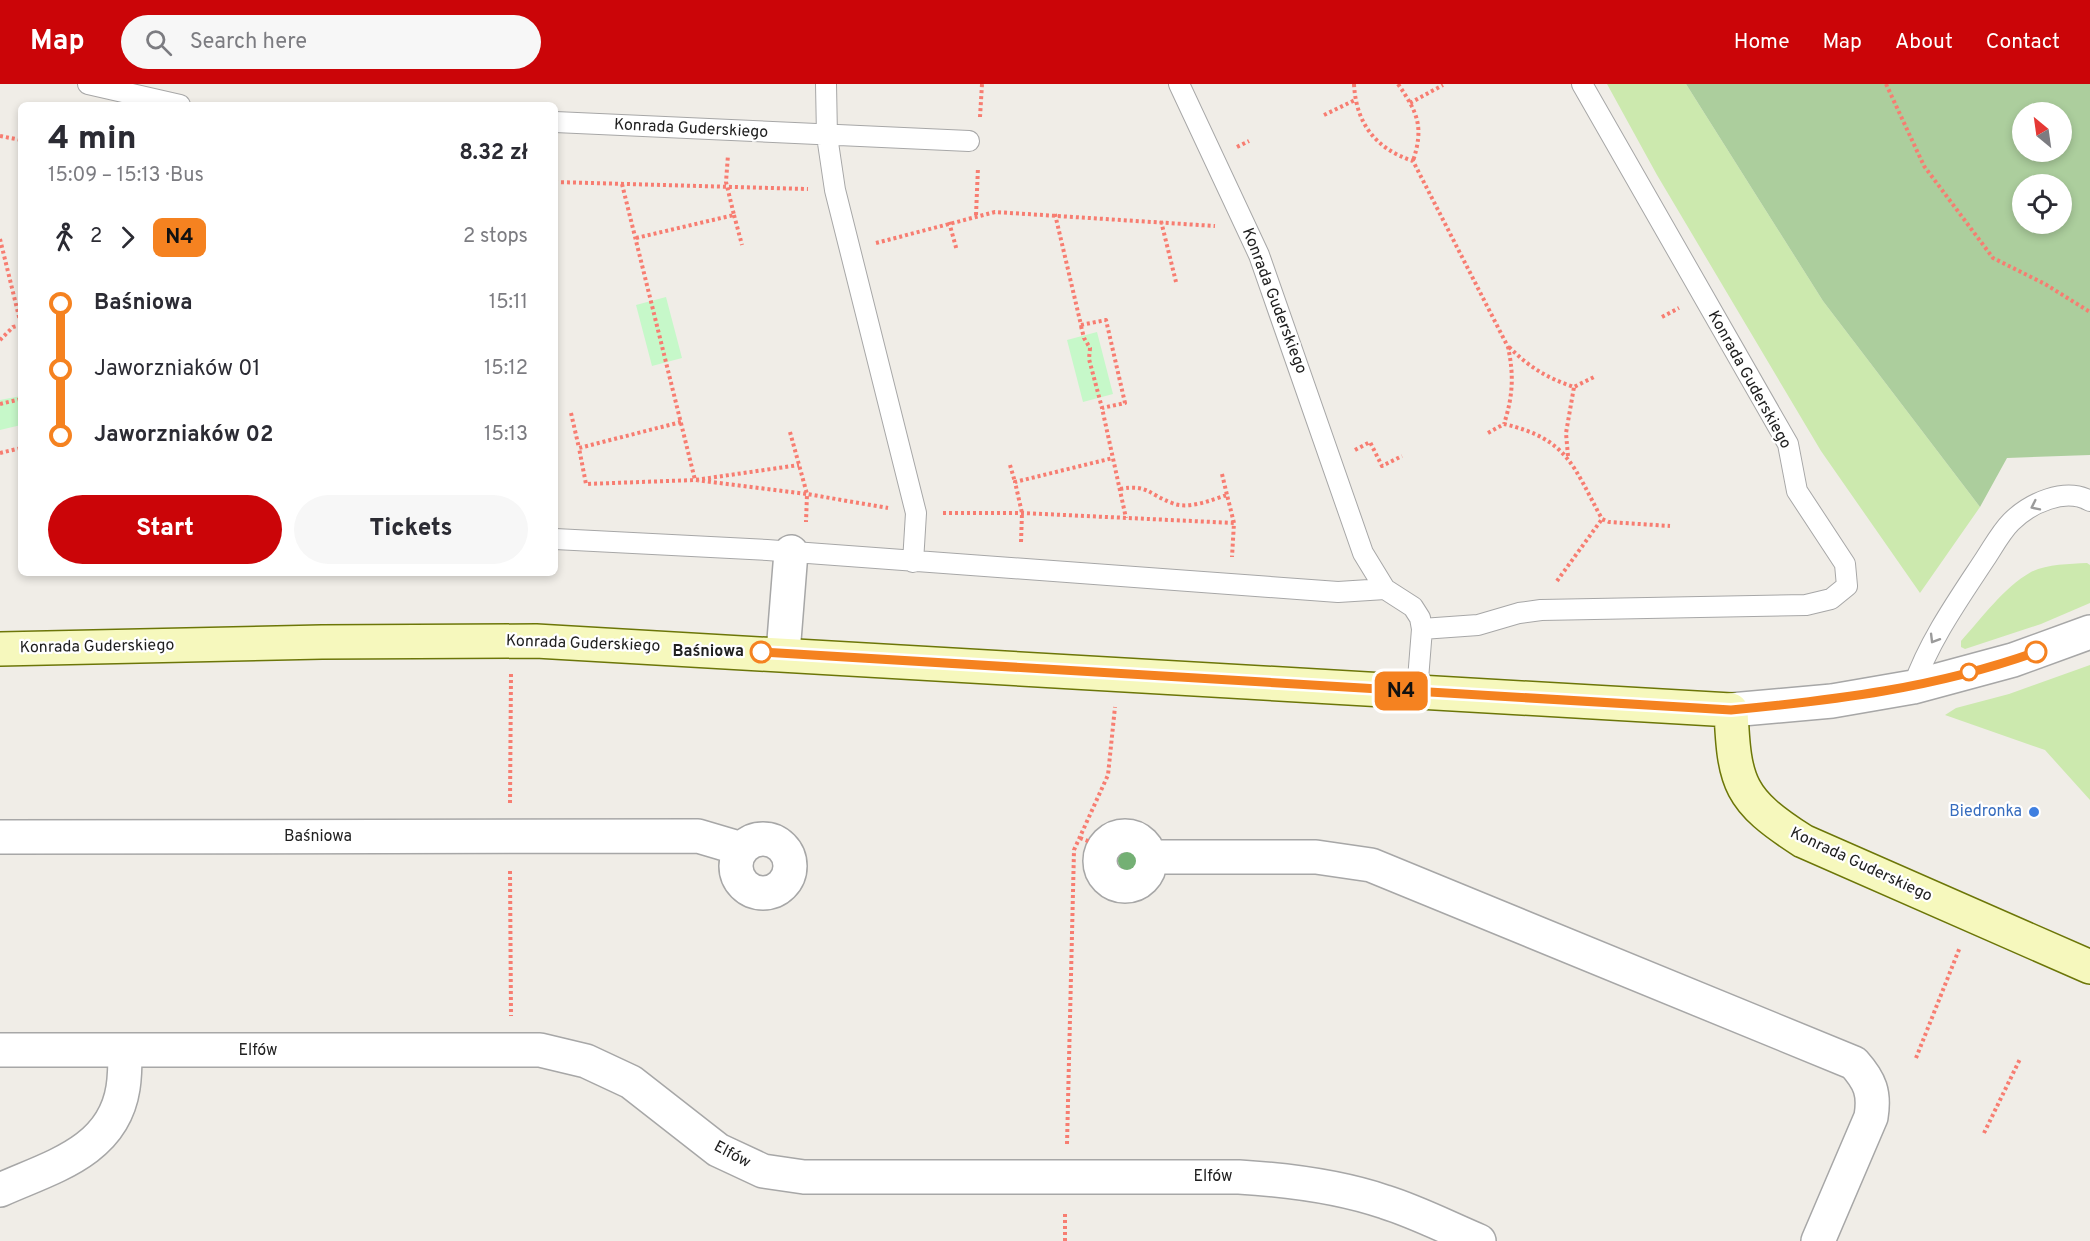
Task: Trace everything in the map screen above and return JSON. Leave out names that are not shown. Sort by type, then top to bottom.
[{"type":"street","points":[[783,653],[798,540]]},
{"type":"street","points":[[1731,710],[1832,701],[1913,687],[2013,660],[2090,632]]},
{"type":"street","name":"Konrada Guderskiego","points":[[0,649],[322,642],[536,641],[783,653],[1731,710],[1734,767],[1743,789],[1760,810],[1777,825],[1803,842],[2090,967]]},
{"type":"street","name":"Baśniowa","points":[[0,837],[698,836],[742,849]]},
{"type":"street","points":[[1092,842],[1100,855],[1102,871],[1113,884],[1120,886],[1128,886],[1143,879],[1150,865],[1150,857],[1316,857],[1371,865],[1854,1063],[1868,1078],[1874,1099],[1871,1117],[1818,1241]]},
{"type":"street","name":"Elfów","points":[[0,1050],[540,1050],[586,1061],[631,1082],[718,1150],[763,1171],[804,1177],[1239,1177],[1282,1180],[1327,1187],[1384,1202],[1479,1241]]},
{"type":"street","points":[[0,1190],[72,1158],[97,1141],[114,1119],[123,1089],[125,1051]]},
{"type":"lane","points":[[88,84],[167,102]]},
{"type":"lane","points":[[826,84],[827,136],[835,190],[916,513],[913,562]]},
{"type":"lane","name":"Konrada Guderskiego","points":[[1179,84],[1248,231],[1283,319],[1363,553],[1384,589],[1413,607],[1422,629],[1478,625],[1519,613],[1541,610],[1806,605],[1831,599],[1846,586],[1845,564],[1797,491],[1788,444],[1582,84]]},
{"type":"lane","name":"Konrada Guderskiego","points":[[558,122],[969,141]]},
{"type":"lane","points":[[1913,687],[1928,650],[2010,522],[2030,507],[2057,496],[2083,497],[2090,501]]},
{"type":"lane","points":[[558,538],[798,540],[913,562],[1338,592],[1384,589]]},
{"type":"lane","points":[[1417,692],[1422,629]]},
{"type":"path","points":[[980,118],[982,84]]},
{"type":"path","points":[[1354,84],[1355,100],[1375,140],[1392,154],[1413,161],[1508,347],[1513,373],[1512,399],[1504,424],[1488,433]]},
{"type":"path","points":[[1398,84],[1418,118],[1420,140],[1413,161]]},
{"type":"path","points":[[1886,84],[1924,166],[1993,258],[2045,284],[2090,312]]},
{"type":"path","points":[[1410,103],[1443,85]]},
{"type":"path","points":[[1324,115],[1355,100]]},
{"type":"path","points":[[0,136],[18,139]]},
{"type":"path","points":[[726,172],[727,187],[742,245]]},
{"type":"path","points":[[976,215],[977,173]]},
{"type":"path","points":[[558,182],[835,190]]},
{"type":"path","points":[[622,184],[695,480]]},
{"type":"path","points":[[851,250],[949,222],[995,212],[1161,221],[1248,231]]},
{"type":"path","points":[[1055,214],[1084,338],[1090,348],[1089,359],[1126,519]]},
{"type":"path","points":[[636,238],[734,215]]},
{"type":"path","points":[[1161,221],[1176,282]]},
{"type":"path","points":[[949,222],[957,251]]},
{"type":"path","points":[[0,238],[18,313]]},
{"type":"path","points":[[1662,317],[1688,303]]},
{"type":"path","points":[[1081,326],[1106,320],[1125,403],[1102,408]]},
{"type":"path","points":[[0,340],[13,327],[18,326]]},
{"type":"path","points":[[1508,347],[1534,370],[1549,379],[1574,387],[1596,376]]},
{"type":"path","points":[[1568,456],[1567,421],[1574,387]]},
{"type":"path","points":[[0,404],[18,400]]},
{"type":"path","points":[[571,413],[586,484],[695,480],[799,465]]},
{"type":"path","points":[[579,447],[681,422]]},
{"type":"path","points":[[1504,424],[1539,435],[1568,456],[1602,519],[1609,522],[1670,526]]},
{"type":"path","points":[[790,432],[807,494],[798,540]]},
{"type":"path","points":[[1365,445],[1370,442],[1382,466],[1402,456]]},
{"type":"path","points":[[0,453],[18,449]]},
{"type":"path","points":[[1015,482],[1113,458]]},
{"type":"path","points":[[1010,465],[1022,513],[1021,539]]},
{"type":"path","points":[[1222,474],[1234,523],[1233,545]]},
{"type":"path","points":[[695,480],[807,494],[916,513],[1022,513],[1234,523]]},
{"type":"path","points":[[1120,489],[1144,488],[1173,504],[1182,505],[1227,495]]},
{"type":"path","points":[[1555,584],[1602,519]]},
{"type":"path","points":[[510,799],[512,678]]},
{"type":"path","points":[[1067,1126],[1074,850],[1092,842],[1108,775],[1115,705]]},
{"type":"path","points":[[510,875],[511,1020]]},
{"type":"path","points":[[1916,1058],[1963,938]]},
{"type":"path","points":[[1984,1133],[2020,1059]]},
{"type":"path","points":[[1065,1228],[1065,1241]]},
{"type":"green space","points":[[1607,84],[1686,84],[1823,301],[1980,507],[1920,593],[1821,451],[1657,175]]},
{"type":"green space","points":[[1686,84],[2090,84],[2090,455],[2007,458],[1980,507],[1823,301]]},
{"type":"green space","points":[[666,297],[682,358],[652,366],[636,305]]},
{"type":"green space","points":[[1097,332],[1113,394],[1083,402],[1067,340]]},
{"type":"green space","points":[[18,397],[18,426],[0,430],[0,400]]},
{"type":"green space","points":[[2087,563],[2090,565],[2090,603],[2041,624],[1965,649],[1961,647],[1961,641],[1985,613],[2011,586],[2031,572],[2044,567]]},
{"type":"green space","points":[[2090,665],[2090,800],[2045,750],[1945,715],[1956,708],[2009,694]]},
{"type":"bus line","name":"N4","points":[[761,652],[1731,710],[1832,701],[1913,687],[2036,652]]},
{"type":"place","name":"Baśniowa","points":[[761,652]]},
{"type":"place","name":"Biedronka","points":[[2034,812]]}]
